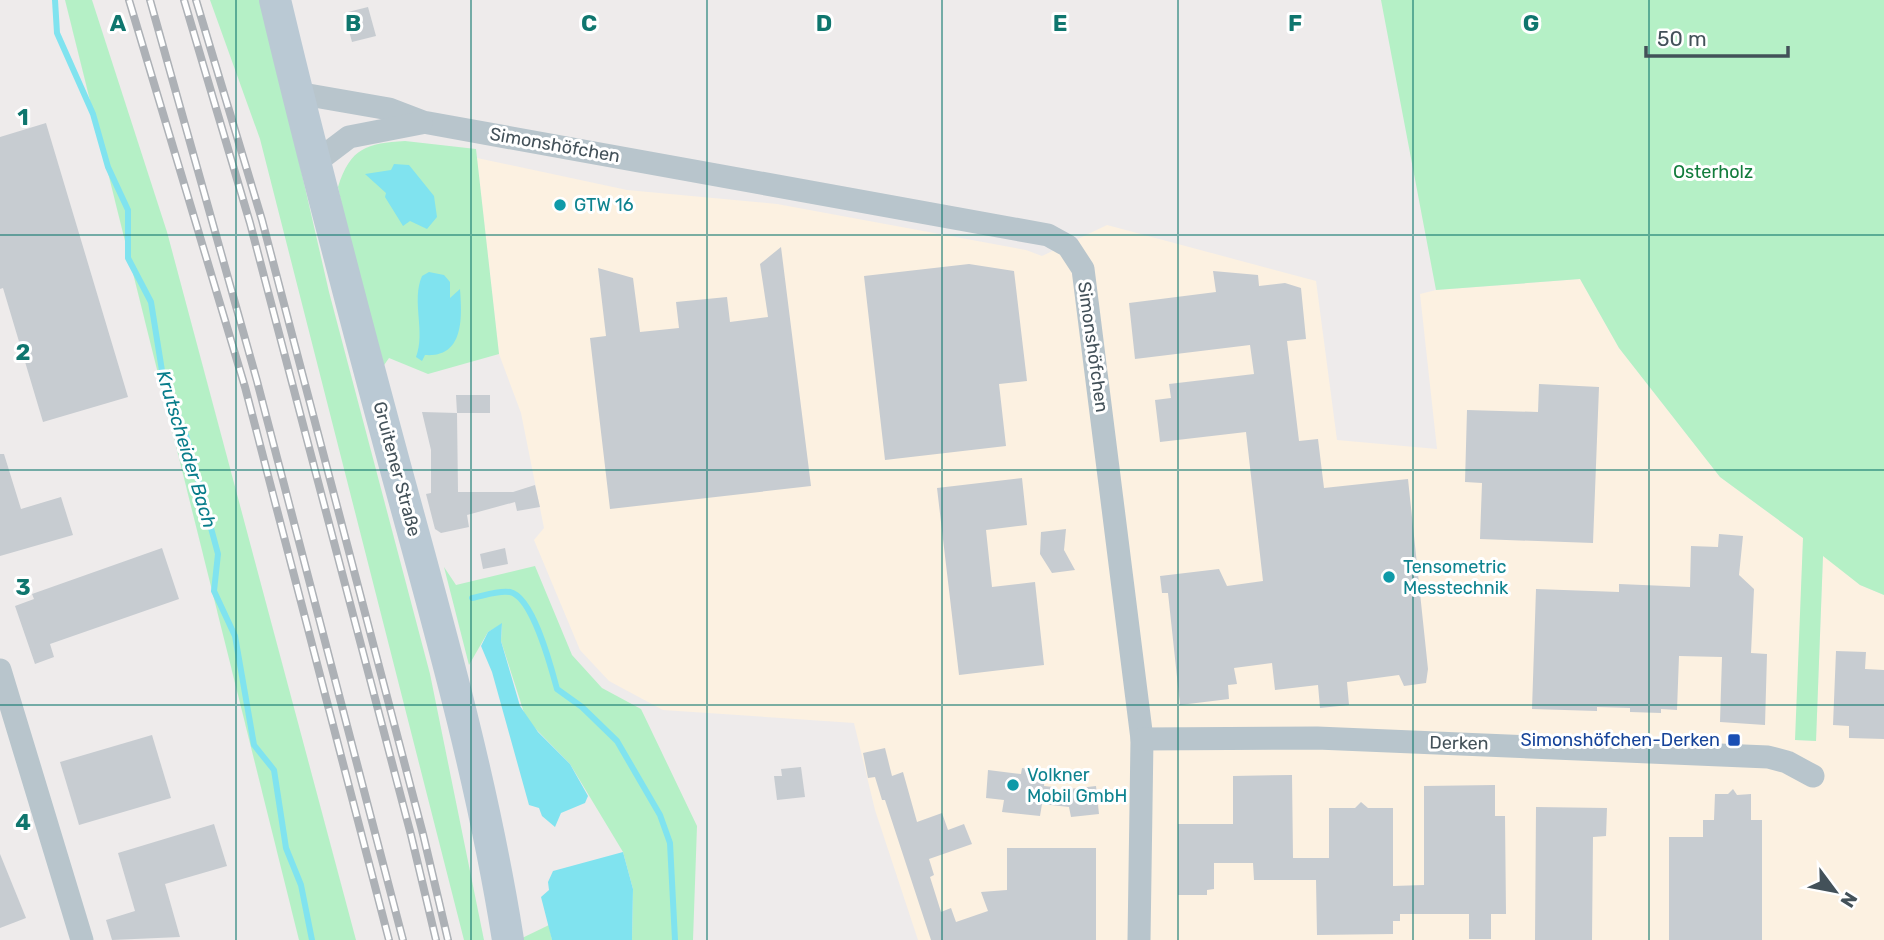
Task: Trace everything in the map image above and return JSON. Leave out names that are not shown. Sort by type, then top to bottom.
[{"type":"street","name":"Gruitener Straße","points":[[275,0],[297,93],[439,620],[491,835],[508,940]]},
{"type":"street","name":"Simonshöfchen","points":[[297,93],[389,109],[423,122],[1048,235],[1068,246],[1083,269],[1142,739],[1139,940]]},
{"type":"street","name":"Simonshöfchen","points":[[316,162],[349,137],[423,122]]},
{"type":"street","points":[[0,670],[82,940]]},
{"type":"street","name":"Derken","points":[[1142,739],[1308,738],[1768,757],[1787,762],[1813,776]]},
{"type":"shaded area","points":[[477,158],[627,190],[777,204],[1026,250],[1042,256],[1107,225],[1316,281],[1337,440],[1437,449],[1420,294],[1436,290],[1580,279],[1619,348],[1720,477],[1803,538],[1796,740],[1816,741],[1823,555],[1860,585],[1884,595],[1884,940],[918,940],[875,810],[854,723],[663,710],[609,681],[580,650],[534,540],[544,528],[521,413],[499,354]]},
{"type":"green space","points":[[65,0],[92,0],[167,232],[356,940],[299,940]]},
{"type":"green space","points":[[210,0],[262,0],[329,292],[430,674],[484,940],[464,940],[260,139]]},
{"type":"green space","name":"Osterholz","points":[[1381,0],[1884,0],[1884,595],[1860,585],[1823,556],[1816,741],[1795,740],[1803,538],[1720,477],[1619,348],[1580,279],[1436,290]]},
{"type":"green space","points":[[405,141],[476,149],[499,354],[428,374],[389,358],[377,375],[338,187],[348,164],[362,150],[370,146]]},
{"type":"green space","points":[[535,566],[572,655],[602,688],[641,709],[697,826],[693,940],[632,940],[633,889],[623,852],[570,764],[526,719],[501,641],[502,624],[488,632],[469,665],[444,567],[456,585]]},
{"type":"green space","points":[[549,925],[552,940],[518,940]]},
{"type":"water","points":[[394,164],[409,165],[434,196],[437,217],[427,229],[410,221],[403,226],[385,197],[386,193],[365,174],[391,170]]},
{"type":"water","points":[[429,272],[444,275],[450,282],[450,298],[460,289],[461,311],[454,343],[448,350],[425,355],[422,361],[416,357],[420,337],[418,296],[422,276]]},
{"type":"water","points":[[502,623],[501,641],[520,706],[538,732],[570,764],[588,796],[585,803],[561,813],[555,827],[542,816],[539,808],[529,805],[492,672],[481,646],[488,632]]},
{"type":"water","points":[[623,852],[633,889],[632,940],[552,940],[541,897],[549,890],[548,882],[553,871]]},
{"type":"building","points":[[368,7],[376,36],[352,42],[344,13]]},
{"type":"building","points":[[46,123],[128,397],[43,422],[3,288],[0,289],[0,137]]},
{"type":"building","points":[[781,247],[811,486],[610,509],[590,338],[606,336],[598,268],[633,278],[640,332],[679,328],[676,302],[727,297],[730,322],[768,317],[760,264]]},
{"type":"building","points":[[969,264],[1014,271],[1027,381],[999,384],[1006,446],[885,460],[864,276]]},
{"type":"building","points":[[1213,271],[1258,275],[1259,286],[1285,283],[1301,288],[1306,339],[1287,341],[1299,441],[1318,439],[1324,488],[1408,479],[1428,669],[1426,683],[1404,686],[1399,675],[1347,682],[1349,705],[1320,708],[1318,685],[1275,690],[1272,663],[1234,668],[1237,684],[1228,685],[1229,699],[1180,705],[1168,593],[1162,593],[1160,576],[1219,569],[1227,586],[1263,581],[1246,432],[1160,442],[1155,400],[1171,398],[1169,384],[1254,374],[1250,345],[1135,359],[1129,303],[1216,292]]},
{"type":"building","points":[[1539,384],[1599,387],[1593,543],[1480,539],[1482,483],[1465,482],[1467,410],[1538,412]]},
{"type":"building","points":[[456,395],[490,395],[490,413],[457,413]]},
{"type":"building","points":[[422,412],[457,413],[458,492],[513,492],[535,485],[540,507],[517,511],[515,502],[467,515],[469,527],[441,533],[435,529],[426,494],[431,493],[431,450]]},
{"type":"building","points":[[0,454],[4,454],[21,509],[61,497],[73,535],[0,556]]},
{"type":"building","points":[[1022,478],[1027,525],[986,530],[992,587],[1035,582],[1044,665],[959,675],[937,488]]},
{"type":"building","points":[[1066,529],[1064,550],[1075,570],[1052,573],[1040,554],[1041,532]]},
{"type":"building","points":[[1719,534],[1743,536],[1739,575],[1754,589],[1751,653],[1767,654],[1765,725],[1720,722],[1722,657],[1679,656],[1677,710],[1661,709],[1661,713],[1630,712],[1630,708],[1597,707],[1597,711],[1532,709],[1536,589],[1619,592],[1619,584],[1690,587],[1691,546],[1718,547]]},
{"type":"building","points":[[162,548],[179,599],[50,644],[54,657],[35,664],[15,606],[34,599],[32,594]]},
{"type":"building","points":[[505,548],[508,564],[483,569],[480,554]]},
{"type":"building","points":[[1836,651],[1866,652],[1865,669],[1884,670],[1884,739],[1849,738],[1849,726],[1833,725]]},
{"type":"building","points":[[152,735],[171,798],[79,825],[60,762]]},
{"type":"building","points":[[885,748],[892,776],[903,772],[917,822],[942,813],[948,830],[964,824],[972,844],[929,859],[934,875],[930,877],[941,912],[951,908],[956,922],[988,911],[981,892],[1007,890],[1007,848],[1096,848],[1096,940],[931,940],[885,800],[882,800],[875,777],[868,778],[863,753]]},
{"type":"building","points":[[801,767],[805,797],[777,800],[774,776],[782,776],[781,769]]},
{"type":"building","points":[[1022,768],[1045,771],[1044,786],[1053,787],[1052,791],[1096,786],[1099,814],[1071,817],[1069,807],[1042,804],[1040,816],[1002,812],[1004,800],[986,798],[988,770],[1021,774]]},
{"type":"building","points":[[1292,775],[1293,858],[1329,858],[1329,808],[1355,808],[1361,802],[1368,808],[1393,808],[1393,886],[1424,885],[1424,786],[1495,785],[1495,816],[1505,816],[1506,914],[1491,914],[1491,939],[1469,939],[1469,914],[1400,914],[1400,921],[1393,921],[1393,934],[1317,935],[1316,880],[1254,880],[1253,863],[1214,863],[1214,889],[1207,890],[1207,895],[1178,895],[1178,824],[1233,824],[1233,776]]},
{"type":"building","points":[[1733,789],[1737,795],[1751,794],[1751,820],[1762,820],[1762,940],[1669,940],[1669,837],[1703,837],[1703,820],[1714,820],[1715,794],[1728,794]]},
{"type":"building","points":[[1536,807],[1607,808],[1606,836],[1593,837],[1592,940],[1535,940]]},
{"type":"building","points":[[214,824],[227,866],[165,884],[180,937],[112,940],[106,920],[135,911],[118,853]]},
{"type":"building","points":[[0,854],[26,918],[0,928]]},
{"type":"waterway","name":"Krutscheider Bach","points":[[55,0],[57,33],[93,114],[108,167],[128,210],[128,258],[151,302],[163,377],[186,435],[218,554],[214,591],[235,636],[254,745],[274,770],[286,848],[301,885],[312,940]]},
{"type":"waterway","points":[[472,598],[496,592],[510,592],[518,597],[526,606],[540,634],[557,689],[582,707],[617,741],[660,815],[670,843],[675,940]]},
{"type":"railway","points":[[129,0],[245,387],[389,940]]},
{"type":"railway","points":[[150,0],[257,381],[403,940]]},
{"type":"railway","points":[[184,0],[250,223],[411,835],[436,940]]},
{"type":"railway","points":[[196,0],[262,220],[423,834],[448,940]]},
{"type":"place","name":"GTW 16","points":[[560,205]]},
{"type":"place","name":"Tensometric Messtechnik","points":[[1389,577]]},
{"type":"place","name":"Simonshöfchen-Derken","points":[[1734,740]]},
{"type":"place","name":"Volkner Mobil GmbH","points":[[1013,785]]}]
